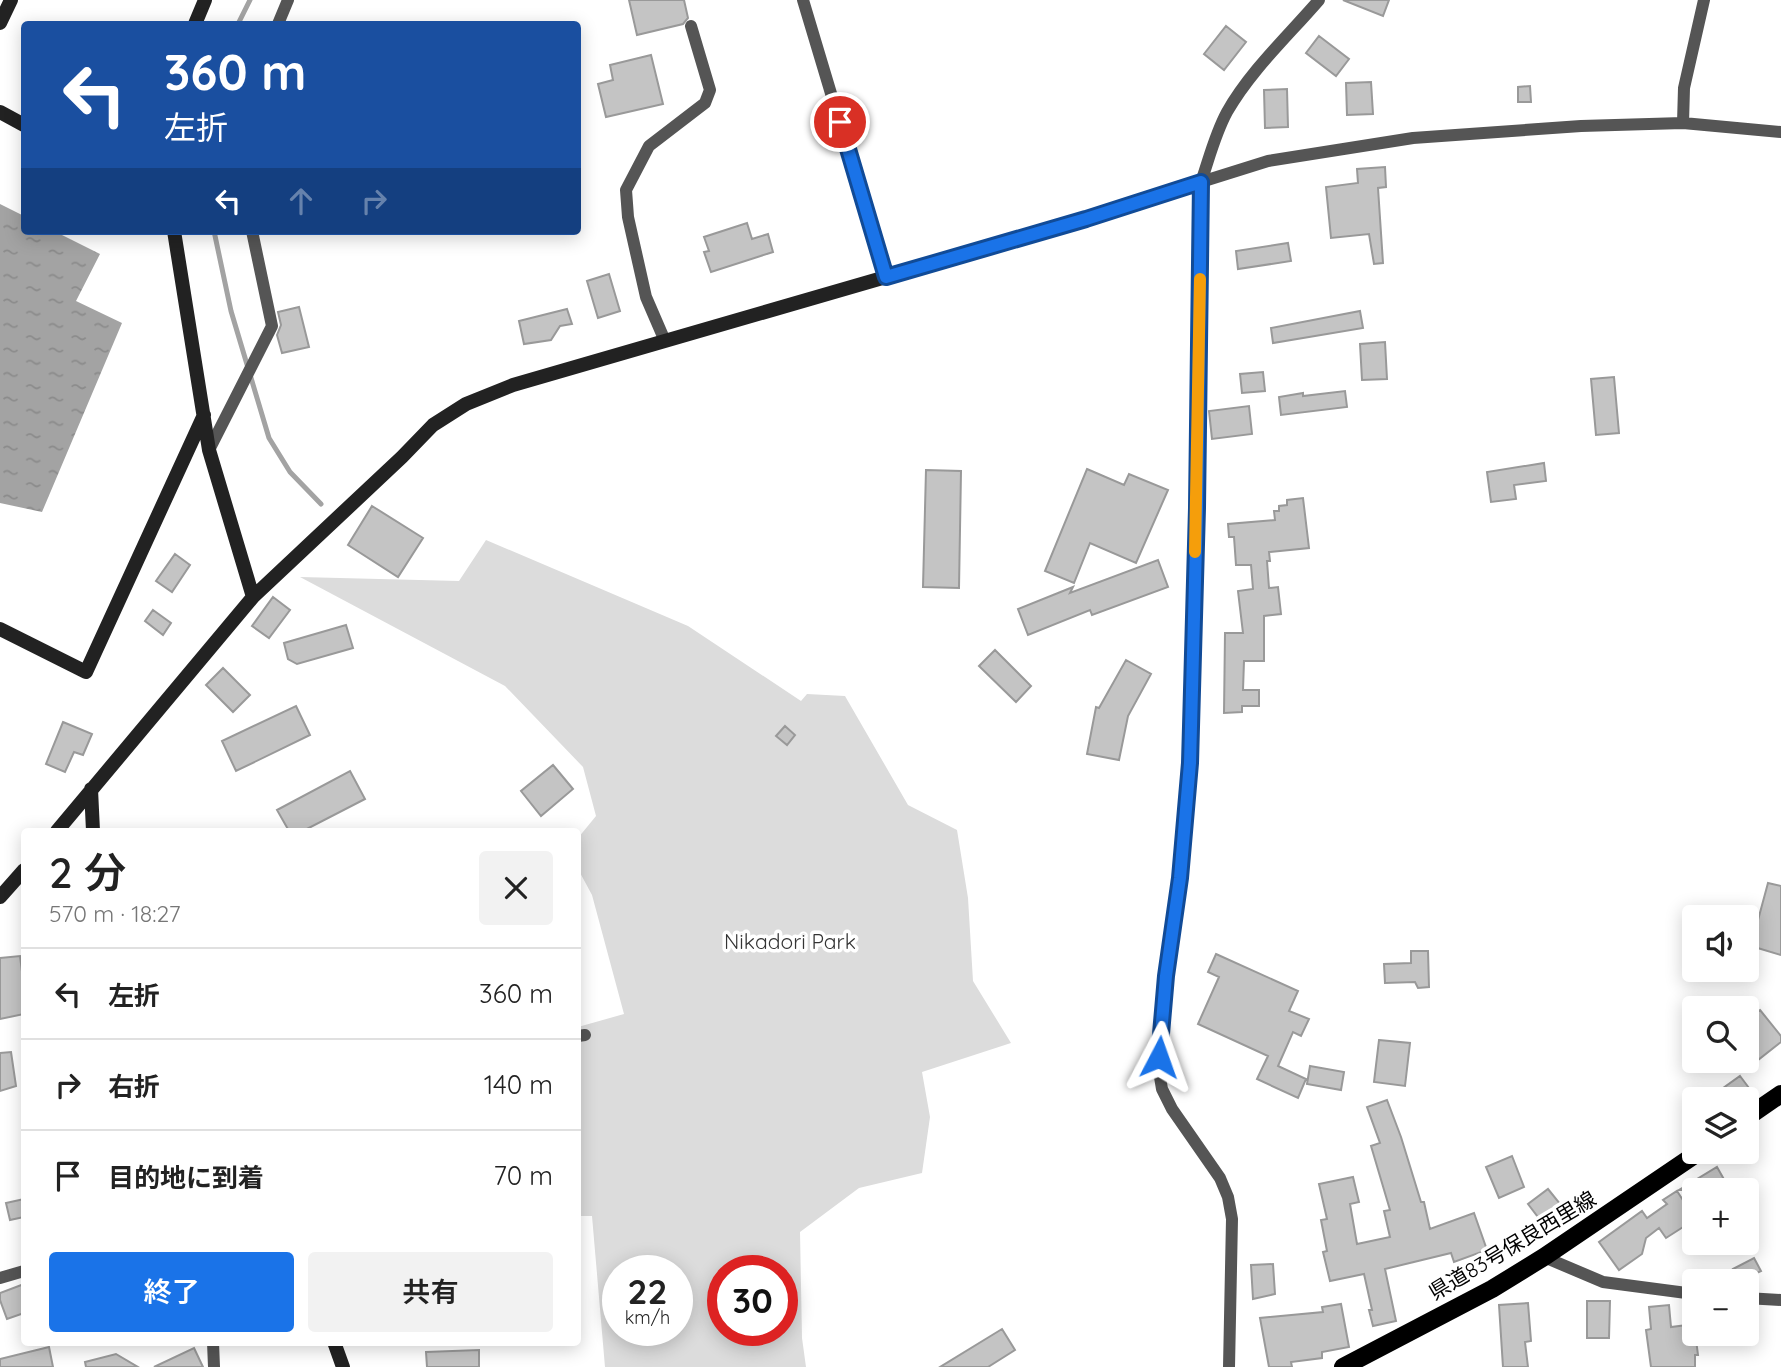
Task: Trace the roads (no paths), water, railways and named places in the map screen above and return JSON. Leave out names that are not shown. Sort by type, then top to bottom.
[{"type":"main road","points":[[1759,1109],[1781,1094]]},
{"type":"main road","name":"県道83号保良西里線","points":[[1343,1367],[1492,1289],[1682,1164]]},
{"type":"street","points":[[0,23],[11,0]]},
{"type":"street","points":[[196,21],[205,0]]},
{"type":"street","points":[[803,0],[886,277]]},
{"type":"street","points":[[1229,1367],[1232,1219],[1228,1197],[1220,1178],[1172,1110],[1162,1088],[1159,1071],[1159,1042],[1180,878],[1190,763],[1197,508],[1201,182],[1227,112],[1262,64],[1319,0]]},
{"type":"street","points":[[1683,122],[1684,88],[1704,0]]},
{"type":"street","points":[[279,21],[286,1]]},
{"type":"street","points":[[665,341],[646,297],[628,217],[626,190],[649,146],[705,103],[710,90],[691,26]]},
{"type":"street","points":[[0,112],[21,122]]},
{"type":"street","points":[[59,828],[253,597],[433,425],[466,404],[513,385],[1086,219],[1268,161],[1413,138],[1581,126],[1683,122],[1781,132]]},
{"type":"street","points":[[175,235],[209,450],[253,597]]},
{"type":"street","points":[[209,450],[272,326],[253,235]]},
{"type":"street","points":[[0,629],[86,672],[204,415]]},
{"type":"street","points":[[91,789],[93,828]]},
{"type":"street","points":[[0,897],[21,873]]},
{"type":"street","points":[[1544,1257],[1603,1282],[1682,1292]]},
{"type":"street","points":[[0,1278],[21,1272]]},
{"type":"street","points":[[1759,1299],[1781,1300]]},
{"type":"street","points":[[213,1346],[214,1367]]},
{"type":"street","points":[[335,1346],[343,1367]]},
{"type":"water","points":[[0,204],[21,214],[21,235],[62,235],[100,254],[76,301],[122,323],[42,512],[0,503]]},
{"type":"waterway","points":[[240,21],[250,0]]},
{"type":"waterway","points":[[215,235],[231,311],[269,438],[290,472],[321,504]]},
{"type":"park label","name":"Nikadori Park","points":[[790,941]]}]
